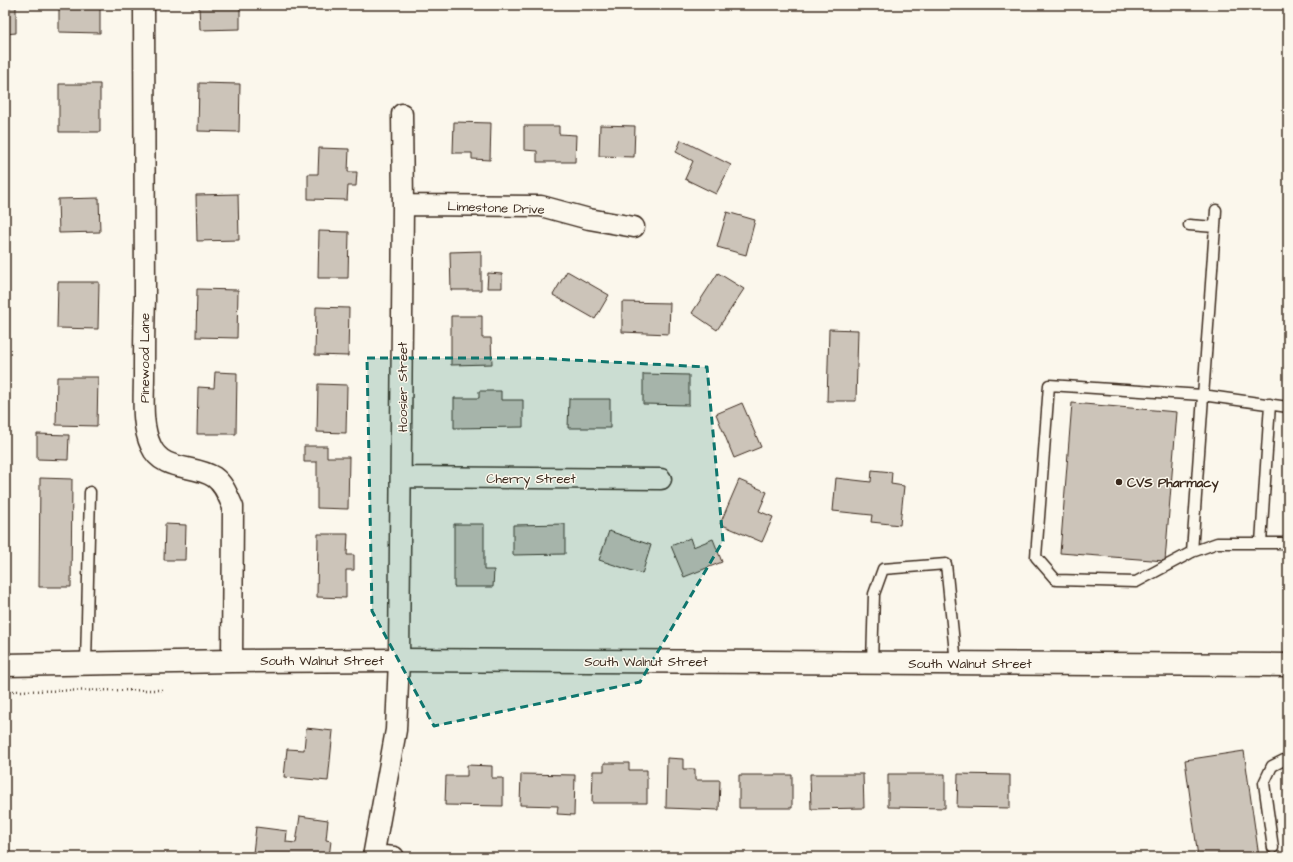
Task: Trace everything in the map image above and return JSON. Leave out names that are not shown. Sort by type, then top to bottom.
[{"type":"main road","name":"South Walnut Street","points":[[5,665],[400,660],[1288,665]]},
{"type":"street","name":"Pinewood Lane","points":[[144,5],[144,406],[146,435],[152,449],[163,461],[213,477],[223,486],[233,507],[232,661]]},
{"type":"street","name":"Hoosier Street","points":[[374,856],[396,730],[400,660],[403,205],[402,114]]},
{"type":"street","name":"Limestone Drive","points":[[403,205],[541,206],[589,219],[634,227]]},
{"type":"street","name":"Cherry Street","points":[[401,477],[661,479]]},
{"type":"street","points":[[374,856],[394,857]]},
{"type":"lane","points":[[1192,552],[1216,210]]},
{"type":"lane","points":[[1189,225],[1215,227]]},
{"type":"lane","points":[[1288,407],[1202,395],[1049,385],[1036,557],[1056,580],[1136,582],[1192,552],[1217,543],[1288,543]]},
{"type":"lane","points":[[1261,543],[1270,404]]},
{"type":"lane","points":[[86,664],[90,492]]},
{"type":"lane","points":[[872,663],[874,594],[883,569],[946,564],[956,663]]},
{"type":"lane","points":[[1273,848],[1264,783],[1272,766],[1288,758]]},
{"type":"path","points":[[5,692],[164,690]]},
{"type":"highlighted area","points":[[367,358],[533,358],[707,367],[723,541],[640,682],[434,726],[372,611]]},
{"type":"building","points":[[5,5],[16,5],[16,33],[5,34]]},
{"type":"building","points":[[59,5],[100,5],[100,33],[59,32]]},
{"type":"building","points":[[199,5],[240,5],[240,29],[200,30]]},
{"type":"building","points":[[199,83],[240,84],[239,132],[198,131]]},
{"type":"building","points":[[59,84],[100,84],[100,132],[59,132]]},
{"type":"building","points":[[454,122],[491,123],[490,160],[472,159],[472,153],[453,153]]},
{"type":"building","points":[[600,125],[635,126],[634,157],[599,156]]},
{"type":"building","points":[[524,126],[559,126],[559,134],[576,135],[575,162],[537,162],[537,151],[524,150]]},
{"type":"building","points":[[681,140],[731,165],[716,194],[685,179],[693,161],[676,152]]},
{"type":"building","points":[[319,148],[349,149],[348,172],[357,172],[356,186],[348,186],[347,200],[308,199],[308,174],[318,174]]},
{"type":"building","points":[[238,194],[239,240],[197,241],[196,195]]},
{"type":"building","points":[[99,198],[100,232],[59,233],[58,199]]},
{"type":"building","points":[[727,212],[755,220],[746,255],[717,247]]},
{"type":"building","points":[[319,231],[349,232],[348,278],[318,278]]},
{"type":"building","points":[[481,251],[481,290],[451,290],[450,252]]},
{"type":"building","points":[[567,271],[609,295],[595,319],[553,295]]},
{"type":"building","points":[[488,273],[502,274],[502,288],[487,288]]},
{"type":"building","points":[[718,273],[744,289],[717,330],[692,313]]},
{"type":"building","points":[[58,282],[99,282],[98,329],[57,328]]},
{"type":"building","points":[[197,289],[238,290],[237,338],[196,337]]},
{"type":"building","points":[[622,302],[670,303],[669,334],[622,332]]},
{"type":"building","points":[[316,307],[349,308],[348,356],[315,355]]},
{"type":"building","points":[[451,316],[482,316],[482,338],[491,338],[492,364],[451,365]]},
{"type":"building","points":[[829,329],[858,330],[856,401],[827,401]]},
{"type":"building","points":[[215,372],[237,373],[236,434],[197,434],[198,387],[214,388]]},
{"type":"building","points":[[643,374],[689,375],[689,405],[643,404]]},
{"type":"building","points":[[57,377],[98,377],[97,426],[56,425]]},
{"type":"building","points":[[318,384],[347,385],[346,433],[317,432]]},
{"type":"building","points":[[479,391],[501,391],[501,400],[523,400],[523,427],[454,428],[454,398],[479,398]]},
{"type":"building","points":[[569,399],[610,399],[610,428],[568,428]]},
{"type":"building","points":[[742,403],[761,447],[734,458],[716,414]]},
{"type":"building","name":"CVS Pharmacy","points":[[1072,403],[1177,412],[1165,561],[1060,553]]},
{"type":"building","points":[[37,434],[69,435],[68,460],[37,459]]},
{"type":"building","points":[[304,446],[327,446],[327,457],[349,457],[348,509],[317,508],[317,462],[304,462]]},
{"type":"building","points":[[872,470],[892,472],[891,484],[904,486],[900,525],[871,522],[872,515],[833,511],[836,478],[871,482]]},
{"type":"building","points":[[40,478],[72,479],[71,587],[39,587]]},
{"type":"building","points":[[739,480],[767,492],[759,511],[773,517],[762,542],[720,524]]},
{"type":"building","points":[[165,524],[186,525],[185,560],[164,560]]},
{"type":"building","points":[[454,524],[484,524],[484,570],[494,570],[493,587],[454,587]]},
{"type":"building","points":[[565,524],[565,554],[513,555],[513,525]]},
{"type":"building","points":[[609,531],[651,545],[642,574],[599,560]]},
{"type":"building","points":[[318,534],[348,534],[347,555],[354,555],[354,570],[346,570],[346,598],[317,597]]},
{"type":"building","points":[[690,538],[693,547],[713,539],[722,562],[684,577],[671,546]]},
{"type":"building","points":[[306,728],[333,731],[328,781],[284,777],[287,749],[304,750]]},
{"type":"building","points":[[1244,751],[1259,857],[1198,857],[1185,760]]},
{"type":"building","points":[[667,758],[683,759],[683,769],[695,769],[695,780],[720,780],[719,810],[666,808]]},
{"type":"building","points":[[604,763],[629,763],[629,770],[647,770],[647,803],[592,803],[593,771],[604,771]]},
{"type":"building","points":[[467,765],[492,766],[492,778],[503,778],[503,806],[445,805],[446,776],[467,776]]},
{"type":"building","points":[[521,774],[575,775],[574,815],[557,814],[558,806],[520,805]]},
{"type":"building","points":[[810,774],[863,774],[864,808],[811,809]]},
{"type":"building","points":[[888,774],[945,774],[945,808],[888,807]]},
{"type":"building","points":[[958,774],[1010,775],[1010,808],[957,807]]},
{"type":"building","points":[[739,775],[792,775],[792,808],[739,808]]},
{"type":"building","points":[[300,816],[328,820],[326,840],[331,841],[329,857],[285,857],[253,853],[256,827],[287,831],[286,842],[296,843]]},
{"type":"place","name":"CVS Pharmacy","points":[[1119,482]]}]
